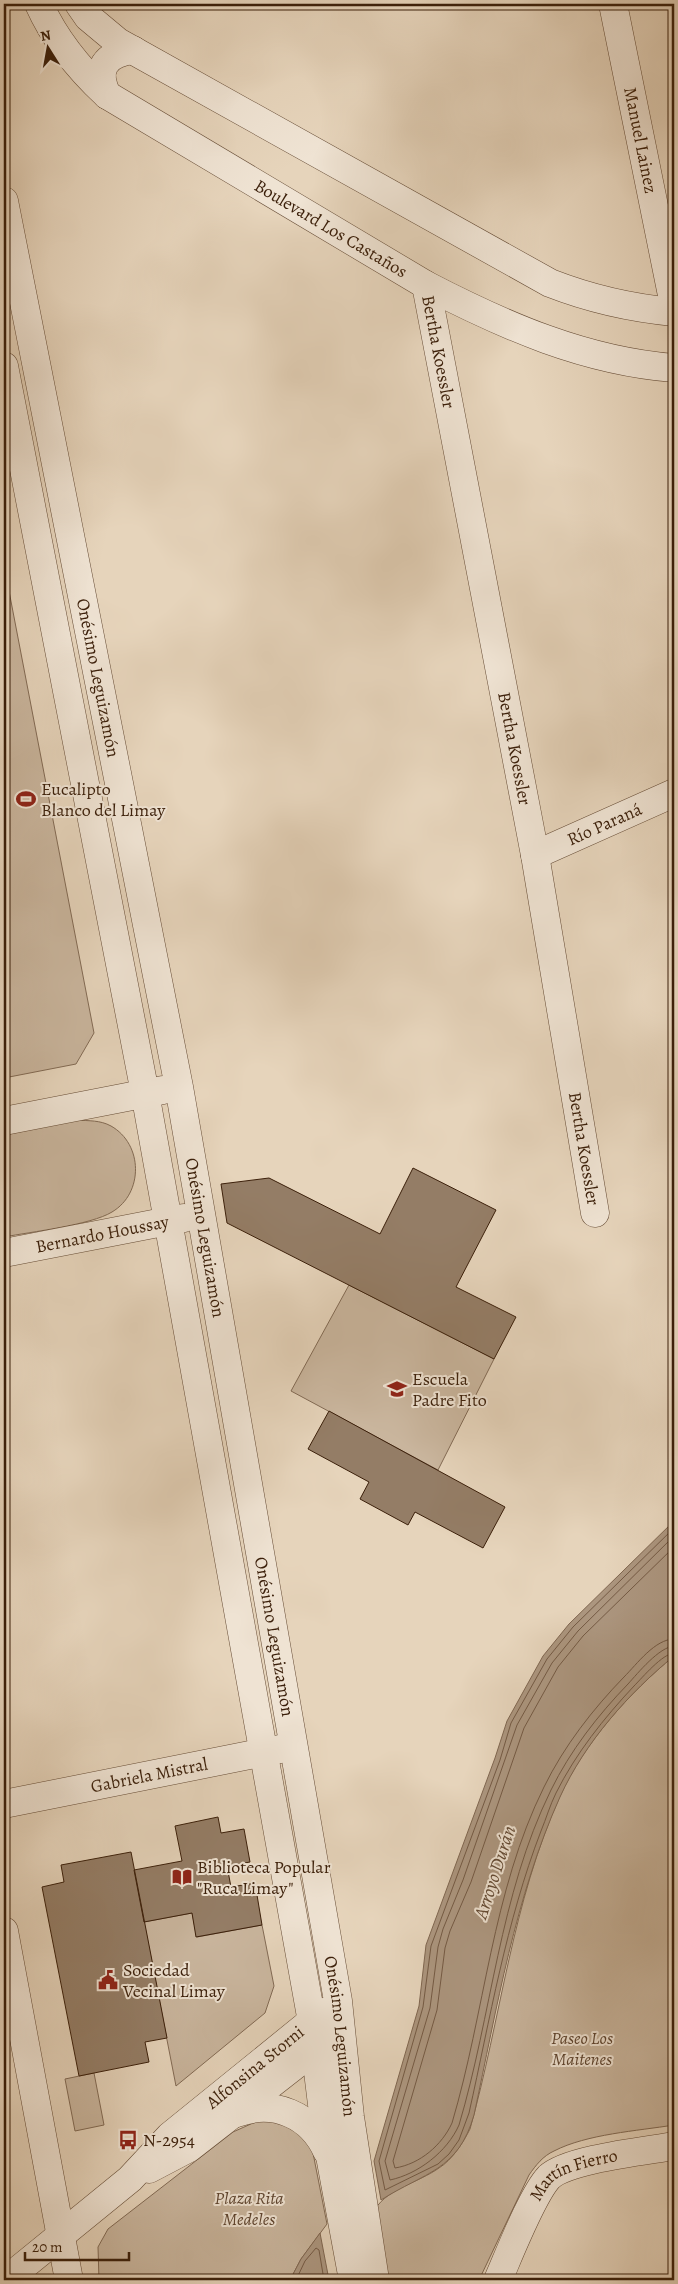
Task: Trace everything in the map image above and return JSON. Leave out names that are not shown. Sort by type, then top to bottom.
[{"type":"street","name":"Boulevard Los Castaños","points":[[39,4],[58,40],[86,76],[107,95],[426,285],[480,313],[548,341],[586,353],[669,362]]},
{"type":"street","points":[[79,4],[88,18],[101,30],[133,50],[550,283],[611,303],[674,312]]},
{"type":"street","name":"Manuel Lainez","points":[[613,4],[674,305]]},
{"type":"street","points":[[107,95],[101,76],[105,63],[117,54],[133,50]]},
{"type":"street","name":"Onésimo Leguizamón","points":[[4,201],[179,1086],[338,2001],[352,2132],[375,2280]]},
{"type":"street","name":"Bertha Koessler","points":[[426,285],[535,855],[595,1213]]},
{"type":"street","name":"Onésimo Leguizamón","points":[[4,366],[144,1093],[312,2022],[329,2156],[353,2280]]},
{"type":"street","name":"Río Paraná","points":[[535,855],[674,793]]},
{"type":"street","points":[[4,1121],[179,1086]]},
{"type":"street","name":"Bernardo Houssay","points":[[4,1253],[201,1214]]},
{"type":"street","name":"Gabriela Mistral","points":[[4,1804],[294,1747]]},
{"type":"street","points":[[4,1931],[70,2280]]},
{"type":"street","name":"Alfonsina Storni","points":[[6,2280],[130,2179],[170,2136],[338,2001]]},
{"type":"street","name":"Alfonsina Storni","points":[[130,2179],[189,2148],[342,2029]]},
{"type":"street","points":[[231,2116],[258,2108],[271,2107],[290,2113],[314,2130],[329,2156]]},
{"type":"street","name":"Martín Fierro","points":[[498,2280],[538,2193],[549,2177],[573,2165],[674,2146]]},
{"type":"green space","name":"Eucalipto Blanco del Limay","points":[[4,565],[94,1033],[76,1064],[4,1078]]},
{"type":"green space","points":[[77,1120],[107,1124],[122,1134],[134,1156],[136,1169],[130,1193],[122,1204],[102,1217],[90,1221],[4,1237],[4,1135]]},
{"type":"green space","points":[[349,1285],[494,1359],[438,1470],[291,1391]]},
{"type":"green space","name":"Paseo Los Maitenes","points":[[674,1656],[674,2125],[597,2137],[567,2145],[546,2155],[529,2175],[479,2280],[388,2280],[375,2209],[388,2195],[444,2165],[457,2151],[470,2129],[530,1878],[560,1796],[570,1776],[595,1738],[625,1702]]},
{"type":"green space","points":[[192,1913],[197,1937],[262,1925],[274,1986],[265,2013],[176,2086],[144,1922]]},
{"type":"green space","points":[[94,2073],[104,2125],[75,2131],[65,2079]]},
{"type":"green space","name":"Plaza Rita Medeles","points":[[262,2119],[293,2125],[312,2148],[327,2224],[301,2259],[290,2280],[99,2280],[98,2247],[108,2229],[233,2132]]},
{"type":"water","name":"Arroyo Durán","points":[[674,1521],[674,1656],[625,1702],[595,1738],[570,1777],[560,1797],[544,1835],[519,1913],[499,1994],[474,2115],[467,2134],[459,2148],[438,2168],[381,2200],[374,2161],[419,2006],[426,1945],[507,1721],[543,1656],[569,1624]]},
{"type":"water","points":[[320,2233],[329,2280],[290,2280],[301,2259]]},
{"type":"building","points":[[413,1168],[496,1210],[456,1287],[516,1317],[494,1359],[227,1223],[221,1184],[269,1178],[380,1234]]},
{"type":"building","points":[[329,1411],[505,1507],[483,1548],[415,1512],[408,1525],[360,1499],[369,1482],[308,1449]]},
{"type":"building","name":"Biblioteca Popular \"Ruca Limay\"","points":[[218,1817],[221,1833],[244,1829],[250,1862],[227,1866],[231,1887],[255,1883],[262,1925],[196,1937],[192,1913],[144,1922],[134,1870],[182,1861],[175,1826]]},
{"type":"building","name":"Sociedad Vecinal Limay","points":[[131,1852],[167,2038],[145,2042],[149,2062],[79,2076],[42,1887],[64,1882],[61,1865]]},
{"type":"place","name":"Eucalipto Blanco del Limay","points":[[26,799]]},
{"type":"place","name":"Escuela Padre Fito","points":[[397,1389]]},
{"type":"place","name":"Biblioteca Popular \"Ruca Limay\"","points":[[182,1877]]},
{"type":"place","name":"Sociedad Vecinal Limay","points":[[108,1980]]},
{"type":"place","name":"N-2954","points":[[128,2140]]}]
